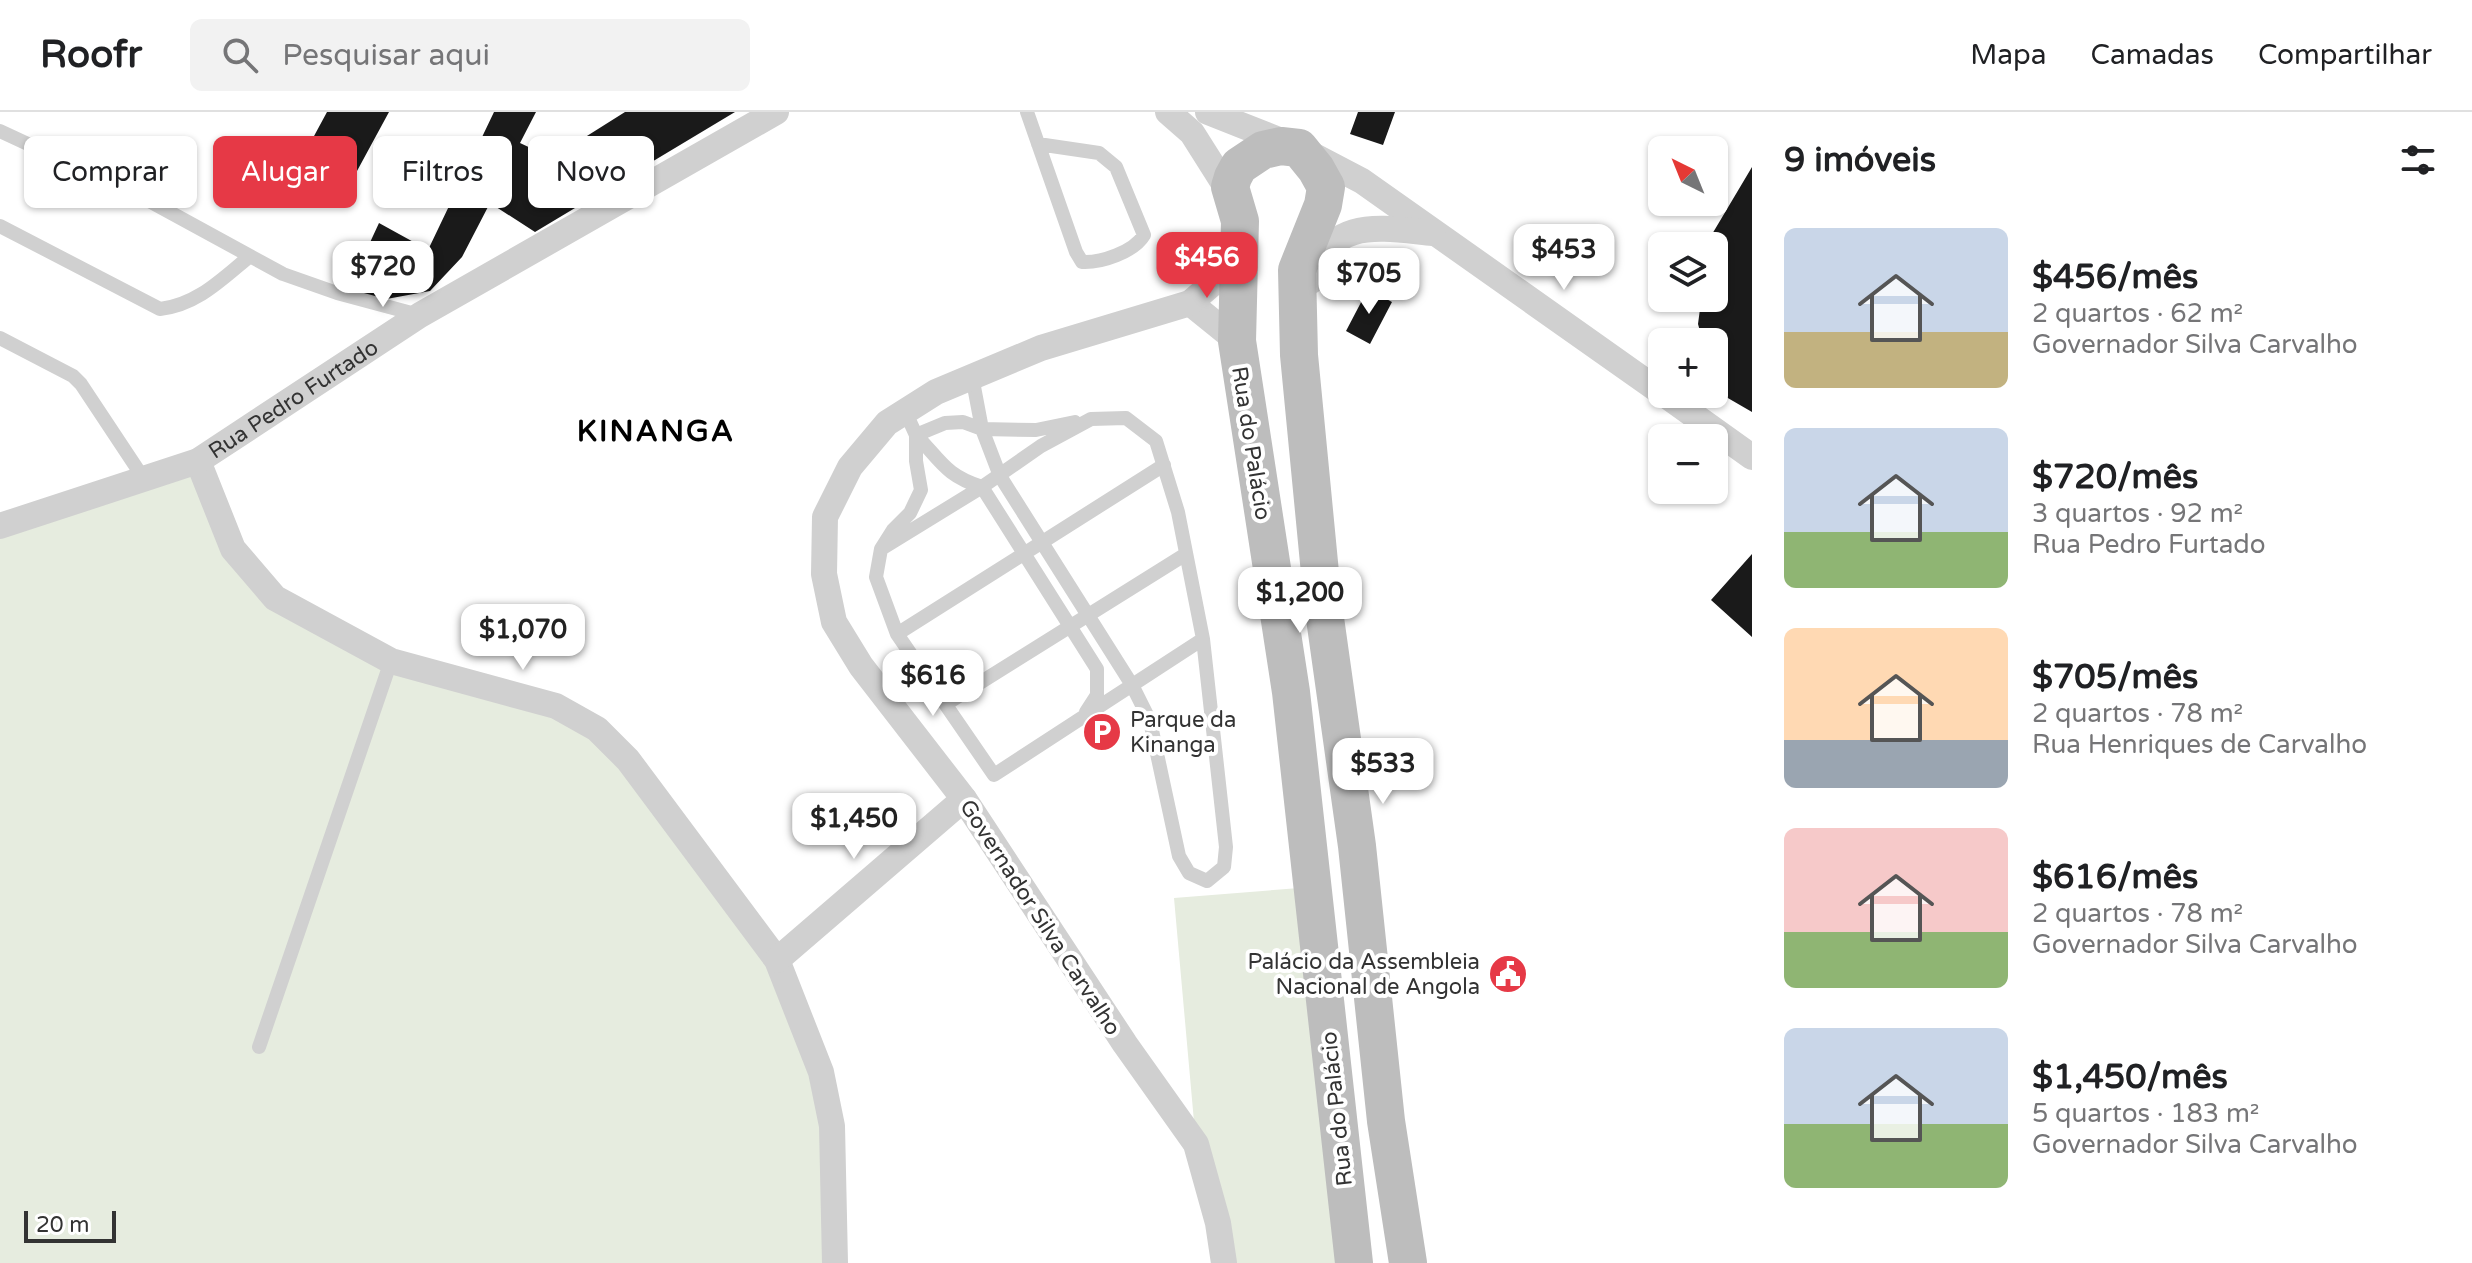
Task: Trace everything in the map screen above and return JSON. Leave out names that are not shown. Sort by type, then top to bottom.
[{"type":"street","name":"Rua Pedro Furtado","points":[[0,526],[198,461],[420,315],[776,112]]},
{"type":"street","points":[[1168,112],[1192,133],[1235,202]]},
{"type":"street","points":[[1208,112],[1299,148],[1362,181],[1648,382]]},
{"type":"street","name":"Rua do Palácio","points":[[1299,148],[1281,146],[1263,150],[1239,166],[1230,187],[1240,221],[1237,341],[1294,723],[1354,1263]]},
{"type":"street","points":[[1299,148],[1326,187],[1323,205],[1297,270],[1299,355],[1323,604],[1357,846],[1386,1121],[1408,1263]]},
{"type":"street","points":[[1299,355],[1306,299],[1323,251],[1341,236],[1359,230],[1387,227],[1437,233]]},
{"type":"street","name":"Governador Silva Carvalho","points":[[1224,1263],[1218,1223],[1196,1144],[1125,1044],[964,799],[861,666],[834,622],[824,574],[825,517],[850,467],[887,423],[936,392],[1045,347],[1190,303],[1240,250]]},
{"type":"street","points":[[1190,303],[1237,341]]},
{"type":"street","points":[[1684,408],[1752,457]]},
{"type":"street","points":[[198,461],[233,549],[275,598],[391,661],[556,706],[597,729],[628,760],[777,960],[821,1072],[832,1126],[835,1263]]},
{"type":"street","points":[[1277,604],[1323,604]]},
{"type":"street","points":[[777,960],[964,799]]},
{"type":"lane","points":[[1027,112],[1038,144],[1076,252],[1082,262],[1094,262],[1139,244],[1144,235],[1116,167],[1108,158],[1099,153],[1038,144]]},
{"type":"lane","points":[[0,131],[142,197],[283,274],[337,293],[420,315]]},
{"type":"lane","points":[[0,226],[160,309],[177,307],[205,294],[250,256]]},
{"type":"lane","points":[[0,338],[73,376],[144,479]]},
{"type":"lane","points":[[916,435],[945,423],[963,422],[982,429],[1036,430],[1091,419],[1126,418],[1156,441],[1178,512],[1203,639],[1226,847],[1224,867],[1207,881],[1189,873],[1179,856],[1150,721],[1132,685],[1000,476],[982,429],[972,376]]},
{"type":"lane","points":[[905,411],[916,435],[934,453],[944,469],[962,481],[982,487],[1097,669],[1097,695],[1082,718]]},
{"type":"lane","points":[[881,549],[1000,476],[1041,446],[1091,419]]},
{"type":"lane","points":[[916,435],[921,490],[910,513],[893,530],[881,549],[876,577],[897,634],[994,775],[1203,639]]},
{"type":"lane","points":[[897,634],[1164,465]]},
{"type":"lane","points":[[946,704],[1186,554]]},
{"type":"lane","points":[[259,1047],[391,661]]},
{"type":"shaded area","points":[[198,461],[275,598],[391,661],[597,729],[777,960],[821,1072],[834,1263],[0,1263],[0,526]]},
{"type":"shaded area","points":[[1312,887],[1356,1263],[1224,1263],[1196,1144],[1174,898]]},
{"type":"building","points":[[327,112],[389,112],[376,136],[373,136],[357,171],[357,136],[314,136]]},
{"type":"building","points":[[494,112],[536,112],[520,143],[528,147],[528,208],[575,208],[535,232],[498,208],[512,208],[512,136],[483,136]]},
{"type":"building","points":[[625,112],[735,112],[654,161],[654,136],[587,136]]},
{"type":"building","points":[[1358,112],[1395,112],[1383,145],[1350,134]]},
{"type":"building","points":[[1752,167],[1752,412],[1728,398],[1728,328],[1699,328],[1698,324],[1700,312],[1728,312],[1728,232],[1713,232],[1723,216],[1728,216],[1728,207]]},
{"type":"building","points":[[448,208],[487,208],[462,257],[430,291],[381,300],[348,290],[379,223],[428,250]]},
{"type":"building","points":[[1368,289],[1392,302],[1370,344],[1346,331]]},
{"type":"building","points":[[1752,554],[1752,637],[1711,600]]},
{"type":"place","name":"Parque da Kinanga","points":[[1102,732]]},
{"type":"place","name":"Palácio da Assembleia Nacional de Angola","points":[[1508,974]]},
{"type":"district","name":"KINANGA","points":[[656,431]]}]
